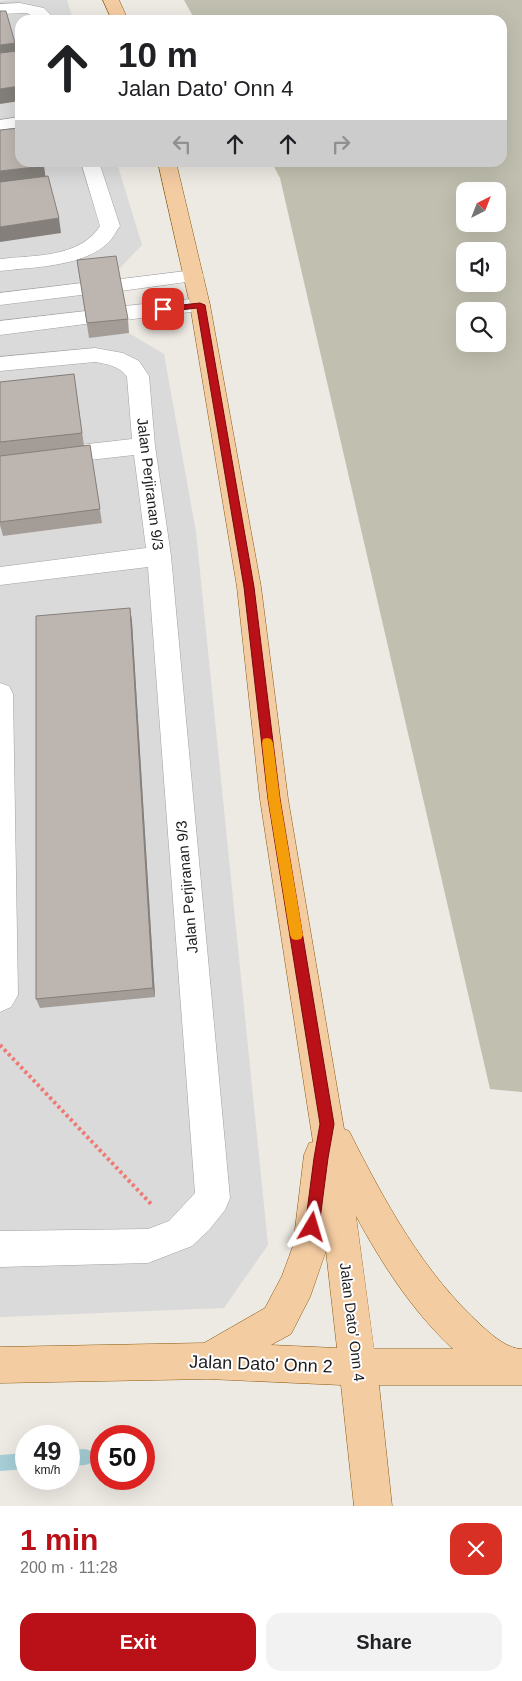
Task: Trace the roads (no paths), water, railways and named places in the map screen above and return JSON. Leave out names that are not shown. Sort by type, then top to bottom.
[{"type":"main road","points":[[111,0],[118,15]]},
{"type":"main road","name":"Jalan Dato' Onn 4","points":[[168,167],[200,305],[249,587],[274,799],[327,1124],[358,1367],[373,1506]]},
{"type":"main road","points":[[208,1361],[278,1321],[297,1284],[310,1246],[327,1124]]},
{"type":"main road","points":[[327,1124],[358,1188],[406,1265],[425,1290],[451,1321],[477,1345],[517,1367]]},
{"type":"main road","name":"Jalan Dato' Onn 2","points":[[0,1365],[208,1361],[358,1367],[517,1367]]},
{"type":"street","points":[[0,9],[25,8],[40,12],[43,15]]},
{"type":"street","points":[[0,124],[15,122]]},
{"type":"street","points":[[0,265],[78,254],[92,247],[106,235],[110,226],[92,167]]},
{"type":"street","points":[[121,285],[194,276]]},
{"type":"street","points":[[0,299],[82,289]]},
{"type":"street","points":[[125,313],[200,305]]},
{"type":"street","points":[[0,328],[86,318]]},
{"type":"street","name":"Jalan Perjiranan 9/3","points":[[0,364],[95,355],[115,358],[131,366],[138,376],[144,446],[159,556],[213,1198],[198,1218],[180,1234],[148,1246],[0,1249]]},
{"type":"street","points":[[0,462],[144,446]]},
{"type":"street","points":[[0,576],[159,556]]},
{"type":"street","points":[[0,694],[2,995],[0,997]]},
{"type":"waterway","points":[[80,1457],[85,1457]]},
{"type":"waterway","points":[[0,1463],[15,1462]]}]
